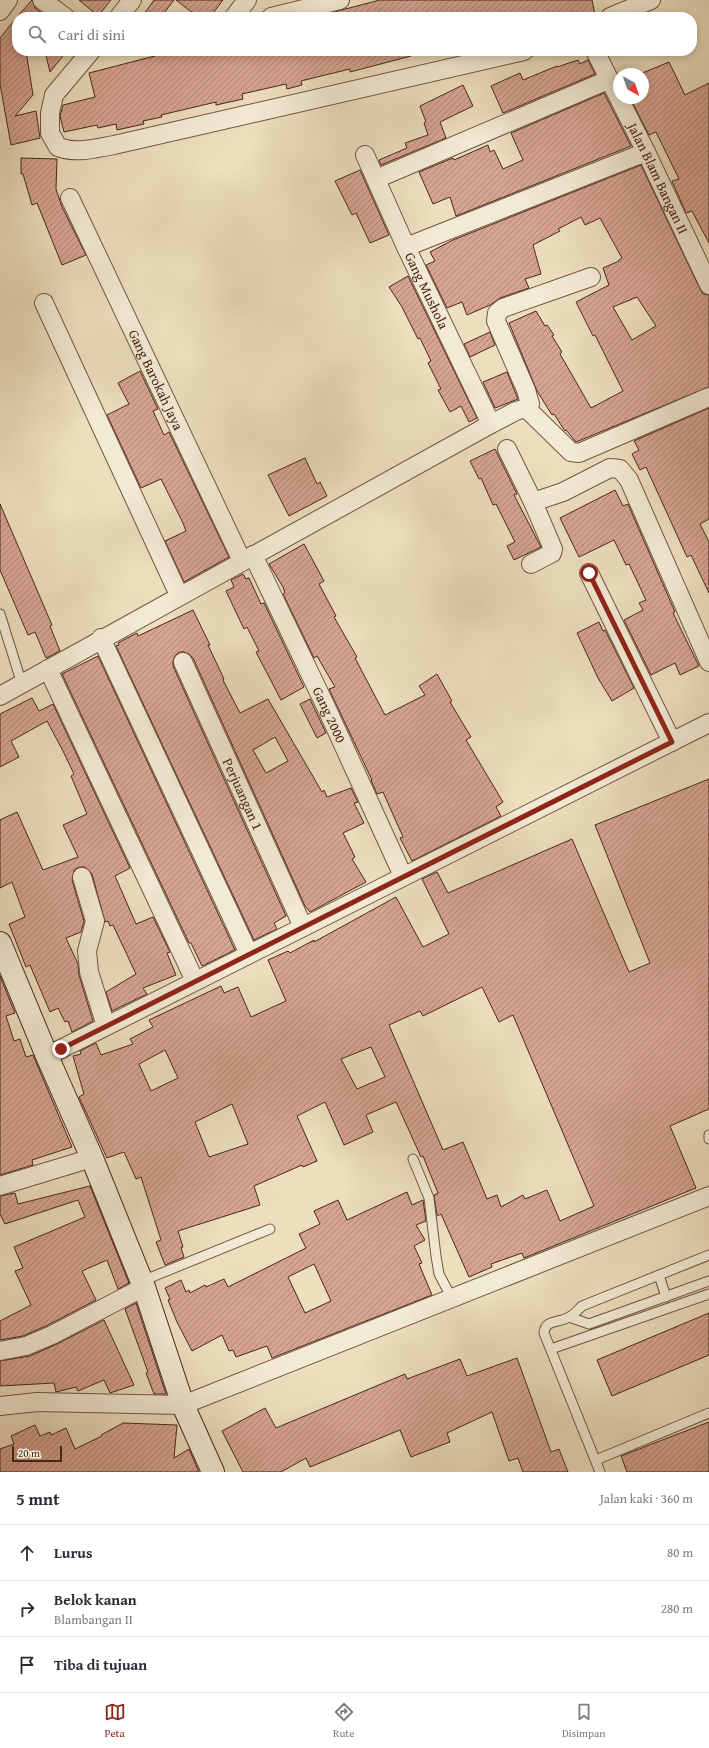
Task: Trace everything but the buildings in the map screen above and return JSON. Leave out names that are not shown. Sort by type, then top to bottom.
[{"type":"street","points":[[0,10],[8,0]]},
{"type":"street","points":[[42,0],[58,12]]},
{"type":"street","points":[[123,12],[132,0]]},
{"type":"street","points":[[238,12],[247,0]]},
{"type":"street","points":[[291,12],[340,0]]},
{"type":"street","points":[[622,12],[651,0]]},
{"type":"street","points":[[87,56],[54,95],[50,113],[50,133],[58,147],[67,150],[80,150],[114,145],[502,56]]},
{"type":"street","name":"Jalan Blam Bangan II","points":[[597,56],[608,80],[646,152],[709,285]]},
{"type":"street","points":[[376,179],[608,80]]},
{"type":"street","points":[[406,247],[646,152]]},
{"type":"street","name":"Gang Mushola","points":[[365,155],[406,247],[491,424]]},
{"type":"street","name":"Gang Barokah Jaya","points":[[70,198],[247,558]]},
{"type":"street","points":[[0,696],[101,638],[491,424],[516,411],[526,408],[530,404],[526,390],[496,321],[497,313],[503,308],[591,277]]},
{"type":"street","points":[[44,303],[179,595]]},
{"type":"street","points":[[526,408],[570,452],[579,453],[709,397]]},
{"type":"street","points":[[507,449],[553,549],[552,553],[531,564]]},
{"type":"street","points":[[532,502],[563,492],[610,468],[620,469],[629,480],[709,662]]},
{"type":"street","name":"Gang 2000","points":[[247,558],[326,707],[403,876]]},
{"type":"street","points":[[589,573],[672,742]]},
{"type":"street","points":[[101,638],[249,954]]},
{"type":"street","name":"Perjuangan 1","points":[[183,662],[303,927]]},
{"type":"street","points":[[48,669],[195,981]]},
{"type":"street","points":[[60,1049],[709,723]]},
{"type":"street","points":[[82,877],[95,921],[87,951],[89,972],[106,1026]]},
{"type":"street","points":[[0,943],[60,1049],[92,1158],[143,1284],[183,1405],[213,1472]]},
{"type":"street","points":[[0,1186],[92,1158]]},
{"type":"street","points":[[0,1406],[37,1402],[183,1405],[709,1196]]},
{"type":"street","points":[[0,1351],[26,1346],[52,1335],[143,1284]]},
{"type":"lane","points":[[0,614],[22,684]]},
{"type":"lane","points":[[413,1159],[429,1198],[438,1268],[448,1291],[449,1299]]},
{"type":"lane","points":[[143,1284],[270,1229]]},
{"type":"lane","points":[[600,1472],[544,1333],[545,1327],[548,1324],[569,1317],[582,1306],[709,1255]]},
{"type":"lane","points":[[659,1275],[666,1297]]},
{"type":"lane","points":[[569,1317],[589,1324],[709,1281]]},
{"type":"lane","points":[[551,1349],[709,1294]]},
{"type":"lane","points":[[596,1460],[709,1413]]},
{"type":"route","points":[[61,1049],[672,742],[589,573]]}]
